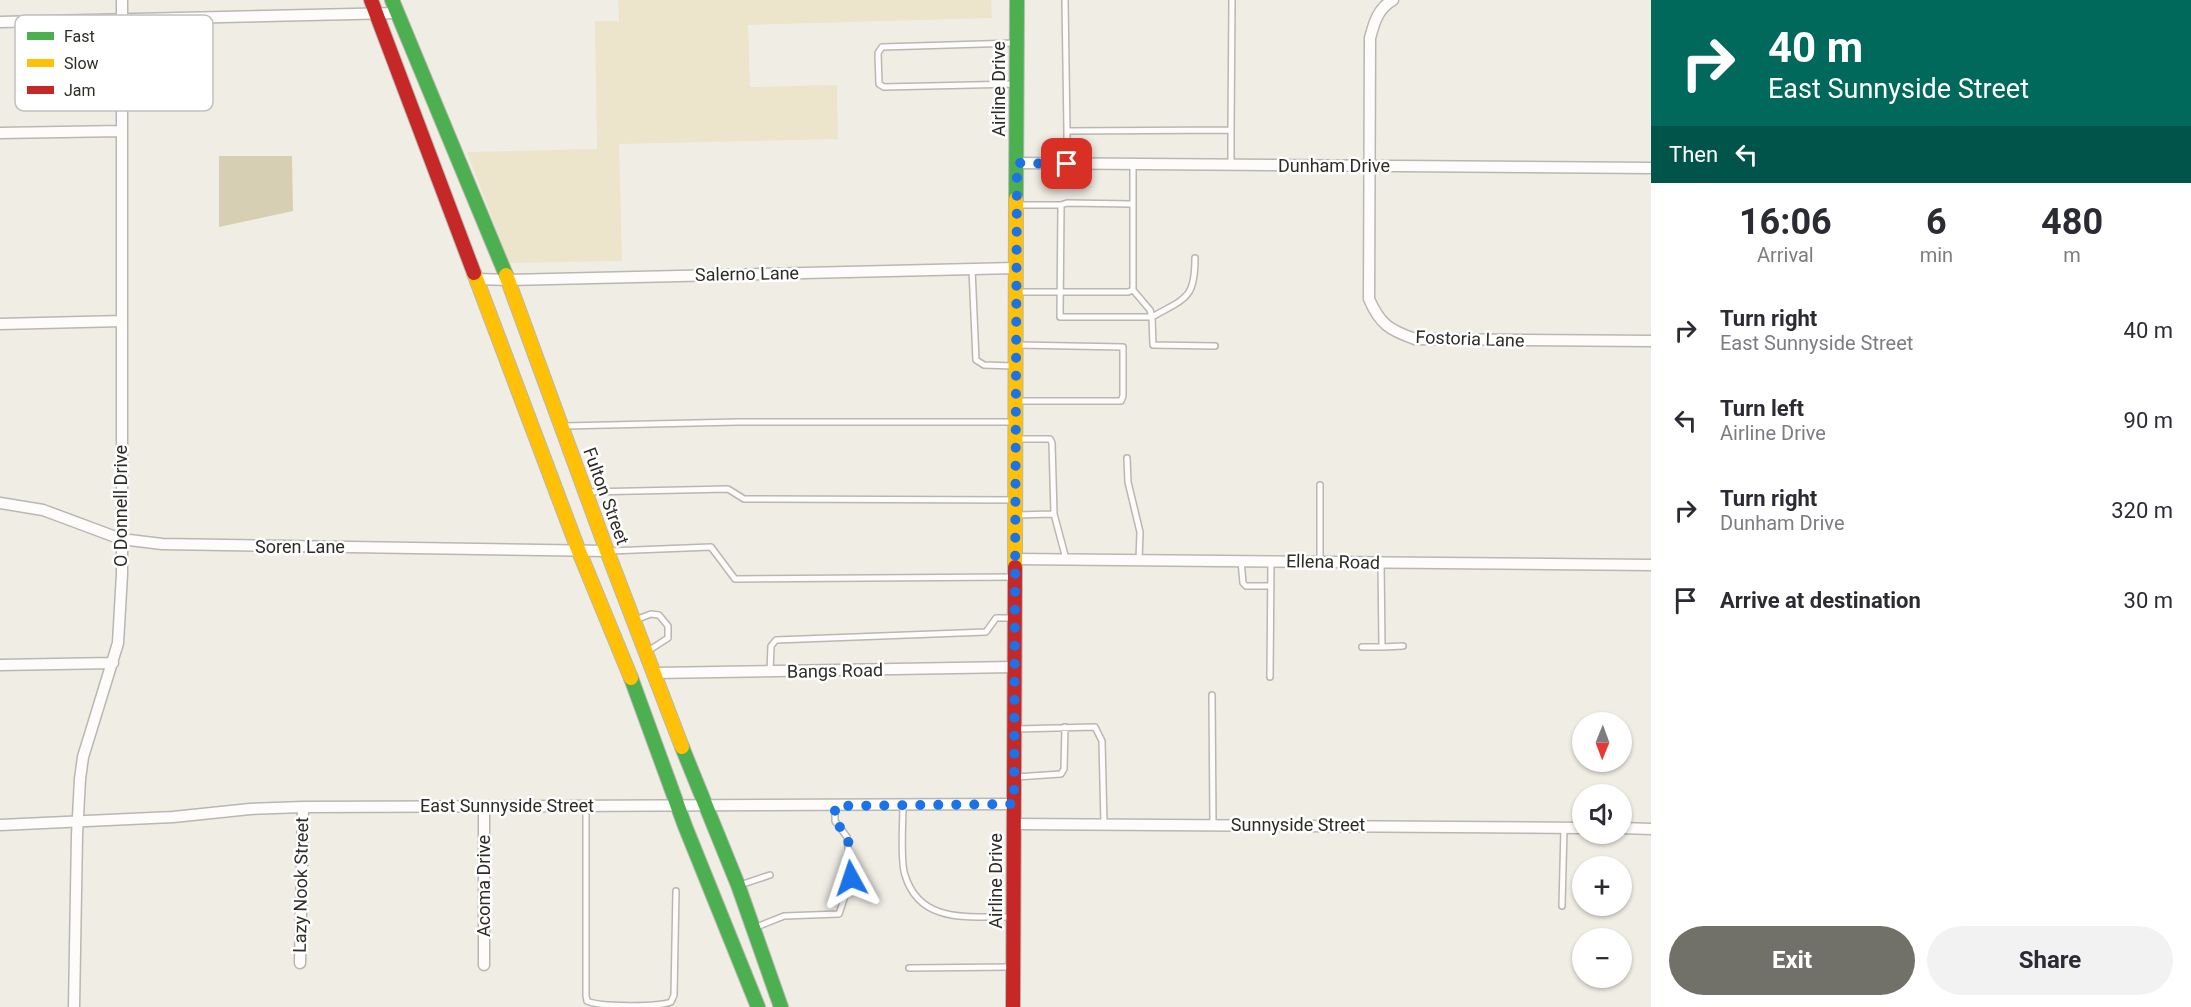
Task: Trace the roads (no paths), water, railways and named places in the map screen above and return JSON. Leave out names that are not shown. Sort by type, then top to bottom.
[{"type":"street","name":"Airline Drive","points":[[1013,1007],[1017,0]]},
{"type":"street","name":"Fostoria Lane","points":[[1393,0],[1386,4],[1375,19],[1370,38],[1369,299],[1378,318],[1395,333],[1414,339],[1651,341]]},
{"type":"street","points":[[206,15],[395,6]]},
{"type":"street","name":"Fulton Street","points":[[395,6],[508,280],[607,551],[705,806],[738,885],[781,1007]]},
{"type":"street","points":[[373,7],[478,279],[578,549],[629,673],[678,806],[758,1007]]},
{"type":"street","points":[[0,22],[15,22]]},
{"type":"street","name":"O Donnell Drive","points":[[74,1007],[78,822],[83,757],[118,643],[121,539],[122,111]]},
{"type":"street","points":[[0,134],[122,131]]},
{"type":"street","name":"Dunham Drive","points":[[1017,163],[1651,168]]},
{"type":"street","name":"Salerno Lane","points":[[478,279],[1016,268]]},
{"type":"street","points":[[0,324],[122,321]]},
{"type":"street","name":"Soren Lane","points":[[0,503],[43,510],[121,539],[162,544],[607,551]]},
{"type":"street","name":"Ellena Road","points":[[1015,559],[1651,566]]},
{"type":"street","points":[[0,665],[113,663]]},
{"type":"street","name":"Bangs Road","points":[[656,674],[1014,667]]},
{"type":"street","name":"East Sunnyside Street","points":[[0,825],[173,817],[250,809],[303,807],[1014,804]]},
{"type":"street","name":"Lazy Nook Street","points":[[300,963],[303,807]]},
{"type":"street","name":"Acoma Drive","points":[[484,807],[484,965]]},
{"type":"street","name":"Sunnyside Street","points":[[1014,824],[1572,828]]},
{"type":"street","points":[[1632,828],[1651,829]]},
{"type":"street","points":[[713,894],[738,885]]},
{"type":"lane","points":[[1065,0],[1067,164]]},
{"type":"lane","points":[[1231,165],[1232,0]]},
{"type":"lane","points":[[1017,43],[882,46],[879,53],[879,84],[884,87],[1017,84]]},
{"type":"lane","points":[[1067,131],[1232,130]]},
{"type":"lane","points":[[1133,164],[1132,290],[1150,310],[1153,345],[1215,346]]},
{"type":"lane","points":[[1017,205],[1132,204]]},
{"type":"lane","points":[[1061,205],[1060,317],[1152,317],[1184,299],[1191,290],[1195,280],[1195,258]]},
{"type":"lane","points":[[972,269],[976,360],[984,365],[1016,366]]},
{"type":"lane","points":[[1016,292],[1128,292],[1132,290]]},
{"type":"lane","points":[[1016,345],[1123,347],[1123,396],[1121,401],[1016,401]]},
{"type":"lane","points":[[562,426],[738,422],[1016,422]]},
{"type":"lane","points":[[1016,439],[1050,439],[1053,443],[1054,514],[1066,559]]},
{"type":"lane","points":[[1127,458],[1128,482],[1140,532],[1139,560]]},
{"type":"lane","points":[[1320,485],[1320,562]]},
{"type":"lane","points":[[585,492],[728,489],[744,499],[1015,500]]},
{"type":"lane","points":[[1015,515],[1054,514]]},
{"type":"lane","points":[[607,551],[711,547],[735,579],[1015,578]]},
{"type":"lane","points":[[1241,561],[1243,583],[1246,586],[1271,586]]},
{"type":"lane","points":[[1270,677],[1272,561]]},
{"type":"lane","points":[[1381,563],[1382,647]]},
{"type":"lane","points":[[634,620],[651,614],[659,615],[668,626],[668,638],[647,651]]},
{"type":"lane","points":[[770,672],[771,646],[776,640],[986,632],[996,618],[1015,618]]},
{"type":"lane","points":[[1362,647],[1403,646]]},
{"type":"lane","points":[[1212,695],[1213,825]]},
{"type":"lane","points":[[1014,777],[1061,774],[1064,769],[1065,727]]},
{"type":"lane","points":[[1014,729],[1095,727],[1102,741],[1104,824]]},
{"type":"lane","points":[[903,805],[904,874],[917,899],[928,909],[956,916],[1013,917]]},
{"type":"lane","points":[[586,806],[585,996],[587,1001],[599,1005],[661,1005],[671,1002],[674,994],[676,891]]},
{"type":"lane","points":[[753,929],[784,916],[839,914],[851,878],[848,837],[835,821],[835,806]]},
{"type":"lane","points":[[1562,906],[1564,828]]},
{"type":"lane","points":[[738,885],[770,875]]},
{"type":"lane","points":[[909,968],[1013,967]]}]
